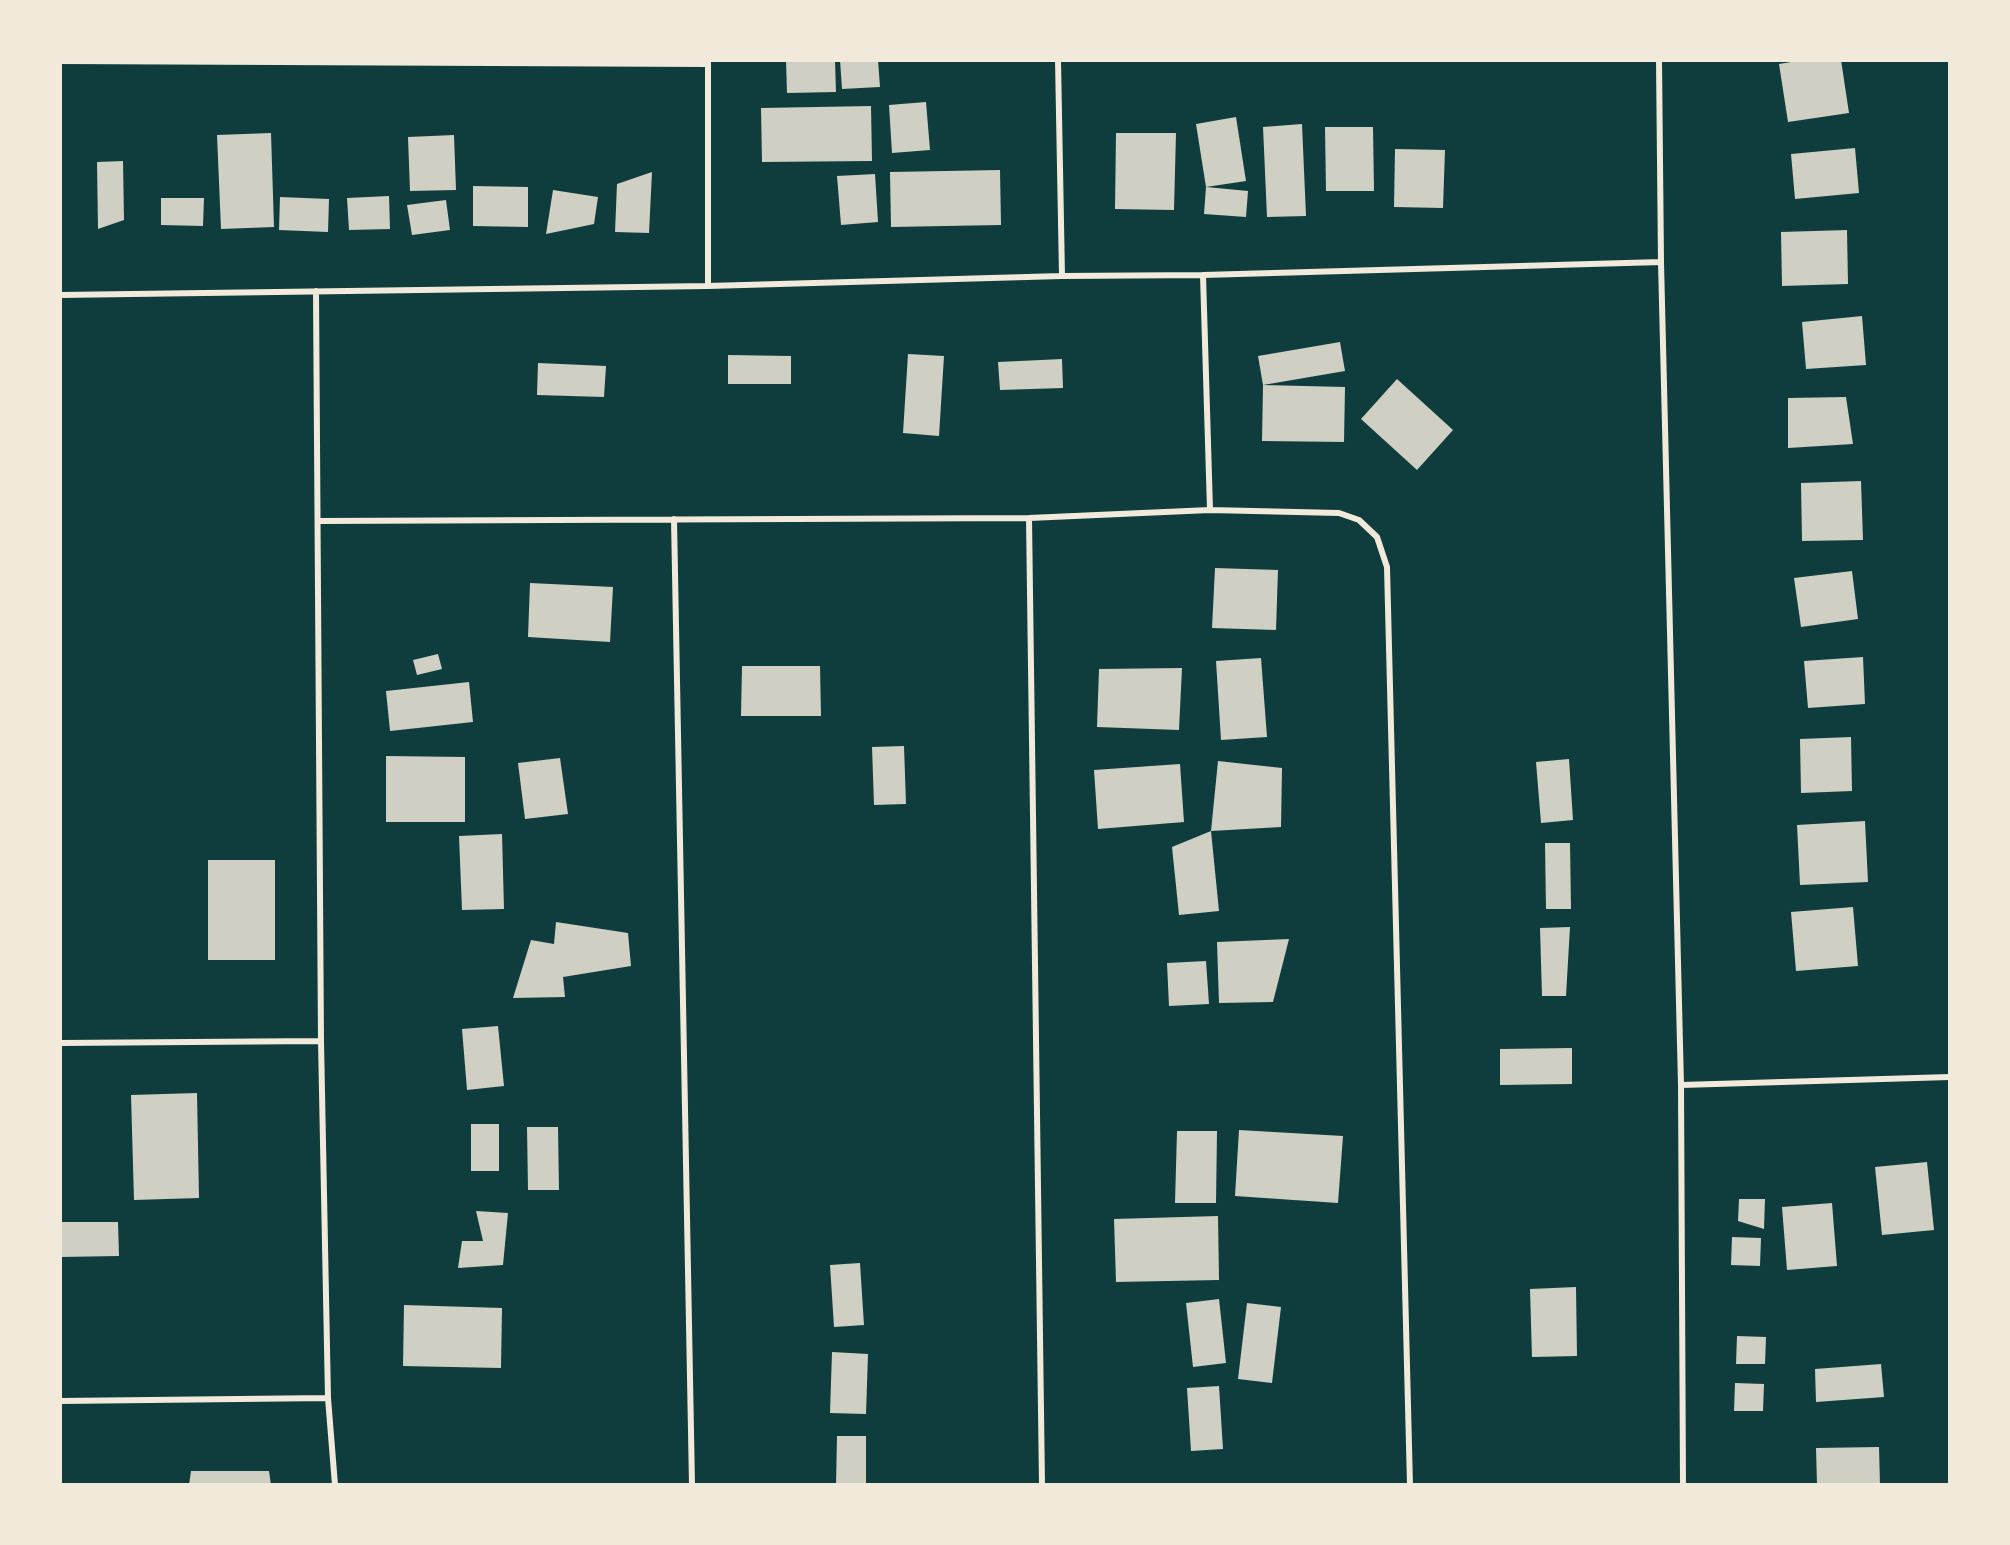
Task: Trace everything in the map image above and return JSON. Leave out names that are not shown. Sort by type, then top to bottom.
[{"type":"street","points":[[1058,60],[1062,276]]},
{"type":"street","points":[[1659,60],[1660,262],[1681,1084],[1683,1485]]},
{"type":"street","points":[[60,62],[708,62],[708,286]]},
{"type":"street","points":[[60,296],[708,286],[1660,262]]},
{"type":"street","points":[[1203,275],[1210,510]]},
{"type":"street","points":[[315,291],[319,521],[321,1041],[328,1398],[335,1485]]},
{"type":"street","points":[[319,521],[1029,518],[1210,510],[1339,513],[1359,520],[1377,537],[1387,567],[1410,1485]]},
{"type":"street","points":[[1029,518],[1042,1485]]},
{"type":"street","points":[[674,519],[692,1485]]},
{"type":"street","points":[[60,1043],[321,1041]]},
{"type":"street","points":[[1681,1084],[1950,1077]]},
{"type":"street","points":[[60,1401],[328,1398]]},
{"type":"building","points":[[786,60],[835,60],[836,92],[787,93]]},
{"type":"building","points":[[840,60],[878,60],[880,87],[842,89]]},
{"type":"building","points":[[1803,60],[1841,60],[1849,113],[1788,122],[1779,64]]},
{"type":"building","points":[[926,102],[930,150],[892,153],[889,105]]},
{"type":"building","points":[[871,106],[872,161],[762,162],[761,108]]},
{"type":"building","points":[[1236,117],[1246,181],[1206,187],[1196,124]]},
{"type":"building","points":[[1302,124],[1306,216],[1267,217],[1263,127]]},
{"type":"building","points":[[1325,127],[1373,127],[1374,191],[1326,191]]},
{"type":"building","points":[[271,133],[274,227],[221,229],[217,135]]},
{"type":"building","points":[[1116,133],[1176,133],[1174,210],[1115,209]]},
{"type":"building","points":[[454,135],[456,190],[410,191],[408,137]]},
{"type":"building","points":[[1855,148],[1859,193],[1795,199],[1791,154]]},
{"type":"building","points":[[1395,149],[1445,150],[1443,208],[1394,207]]},
{"type":"building","points":[[123,161],[124,220],[98,229],[97,162]]},
{"type":"building","points":[[1000,170],[1001,225],[891,227],[890,172]]},
{"type":"building","points":[[652,172],[649,233],[615,232],[617,184]]},
{"type":"building","points":[[875,174],[878,222],[841,225],[837,176]]},
{"type":"building","points":[[473,186],[528,187],[528,227],[473,226]]},
{"type":"building","points":[[1206,187],[1248,191],[1246,217],[1204,214]]},
{"type":"building","points":[[553,190],[598,197],[594,224],[546,234]]},
{"type":"building","points":[[389,196],[390,229],[349,230],[347,198]]},
{"type":"building","points":[[280,197],[329,199],[328,232],[279,230]]},
{"type":"building","points":[[161,198],[204,198],[203,226],[161,225]]},
{"type":"building","points":[[446,200],[450,230],[412,235],[407,205]]},
{"type":"building","points":[[1847,230],[1848,284],[1782,286],[1781,232]]},
{"type":"building","points":[[1862,316],[1866,365],[1806,369],[1802,322]]},
{"type":"building","points":[[1340,342],[1345,371],[1263,385],[1258,356]]},
{"type":"building","points":[[908,354],[944,356],[939,436],[903,433]]},
{"type":"building","points":[[728,355],[791,356],[791,384],[728,384]]},
{"type":"building","points":[[1062,359],[1063,388],[1000,390],[998,362]]},
{"type":"building","points":[[538,363],[606,366],[604,397],[537,395]]},
{"type":"building","points":[[1397,379],[1453,430],[1417,470],[1361,419]]},
{"type":"building","points":[[1263,385],[1345,387],[1344,442],[1262,441]]},
{"type":"building","points":[[1846,397],[1853,444],[1788,448],[1788,398]]},
{"type":"building","points":[[1861,481],[1863,540],[1802,541],[1801,483]]},
{"type":"building","points":[[1215,568],[1278,570],[1276,630],[1212,628]]},
{"type":"building","points":[[1852,571],[1858,619],[1801,627],[1794,578]]},
{"type":"building","points":[[530,583],[613,587],[610,642],[528,637]]},
{"type":"building","points":[[438,654],[442,669],[417,675],[413,660]]},
{"type":"building","points":[[1863,657],[1865,704],[1808,708],[1804,661]]},
{"type":"building","points":[[1261,658],[1267,737],[1221,740],[1216,661]]},
{"type":"building","points":[[742,666],[820,666],[821,716],[741,716]]},
{"type":"building","points":[[1182,668],[1179,730],[1097,727],[1099,669]]},
{"type":"building","points":[[469,682],[473,722],[390,731],[386,691]]},
{"type":"building","points":[[1851,737],[1852,791],[1801,793],[1800,739]]},
{"type":"building","points":[[904,746],[906,804],[874,805],[872,747]]},
{"type":"building","points":[[386,756],[465,757],[465,822],[386,822]]},
{"type":"building","points":[[560,758],[568,814],[525,819],[518,763]]},
{"type":"building","points":[[1569,759],[1573,820],[1541,823],[1536,762]]},
{"type":"building","points":[[1218,761],[1282,768],[1281,827],[1211,831]]},
{"type":"building","points":[[1180,764],[1184,822],[1098,829],[1094,770]]},
{"type":"building","points":[[1865,821],[1868,882],[1800,885],[1797,825]]},
{"type":"building","points":[[1211,831],[1219,911],[1179,915],[1172,847]]},
{"type":"building","points":[[502,834],[504,909],[462,910],[459,836]]},
{"type":"building","points":[[1545,843],[1570,843],[1571,909],[1546,909]]},
{"type":"building","points":[[208,860],[275,860],[275,960],[208,960]]},
{"type":"building","points":[[1853,907],[1858,966],[1796,971],[1791,912]]},
{"type":"building","points":[[556,922],[628,933],[631,966],[563,977],[565,997],[513,998],[531,940],[554,944]]},
{"type":"building","points":[[1570,927],[1566,996],[1542,996],[1540,928]]},
{"type":"building","points":[[1289,939],[1273,1002],[1219,1003],[1217,942]]},
{"type":"building","points":[[1206,961],[1209,1004],[1169,1006],[1167,963]]},
{"type":"building","points":[[498,1026],[504,1086],[467,1090],[462,1029]]},
{"type":"building","points":[[1572,1048],[1572,1084],[1500,1085],[1500,1049]]},
{"type":"building","points":[[197,1093],[199,1198],[134,1200],[131,1095]]},
{"type":"building","points":[[471,1124],[499,1124],[499,1171],[471,1171]]},
{"type":"building","points":[[527,1127],[558,1127],[559,1190],[528,1190]]},
{"type":"building","points":[[1239,1130],[1343,1136],[1338,1203],[1235,1196]]},
{"type":"building","points":[[1177,1131],[1217,1131],[1216,1203],[1175,1203]]},
{"type":"building","points":[[1927,1162],[1934,1230],[1882,1235],[1875,1167]]},
{"type":"building","points":[[1739,1199],[1765,1199],[1764,1229],[1738,1221]]},
{"type":"building","points":[[1832,1203],[1837,1266],[1787,1270],[1782,1207]]},
{"type":"building","points":[[476,1211],[508,1213],[503,1265],[458,1268],[462,1241],[483,1241]]},
{"type":"building","points":[[1218,1216],[1219,1280],[1116,1282],[1114,1219]]},
{"type":"building","points":[[60,1222],[118,1222],[119,1256],[60,1257]]},
{"type":"building","points":[[1732,1237],[1761,1238],[1760,1266],[1731,1265]]},
{"type":"building","points":[[860,1263],[864,1325],[834,1327],[830,1265]]},
{"type":"building","points":[[1576,1287],[1577,1356],[1532,1357],[1530,1289]]},
{"type":"building","points":[[1219,1299],[1226,1363],[1193,1367],[1186,1303]]},
{"type":"building","points":[[1247,1303],[1281,1307],[1272,1383],[1238,1379]]},
{"type":"building","points":[[404,1305],[502,1308],[501,1368],[403,1366]]},
{"type":"building","points":[[1737,1336],[1766,1337],[1765,1364],[1736,1364]]},
{"type":"building","points":[[832,1352],[868,1354],[866,1414],[830,1413]]},
{"type":"building","points":[[1881,1364],[1884,1397],[1816,1402],[1815,1369]]},
{"type":"building","points":[[1735,1383],[1764,1384],[1763,1411],[1734,1411]]},
{"type":"building","points":[[1219,1386],[1223,1449],[1191,1451],[1187,1388]]},
{"type":"building","points":[[837,1436],[866,1436],[866,1485],[836,1485]]},
{"type":"building","points":[[1879,1447],[1880,1485],[1817,1485],[1816,1448]]},
{"type":"building","points":[[191,1471],[269,1471],[271,1485],[189,1485]]}]
